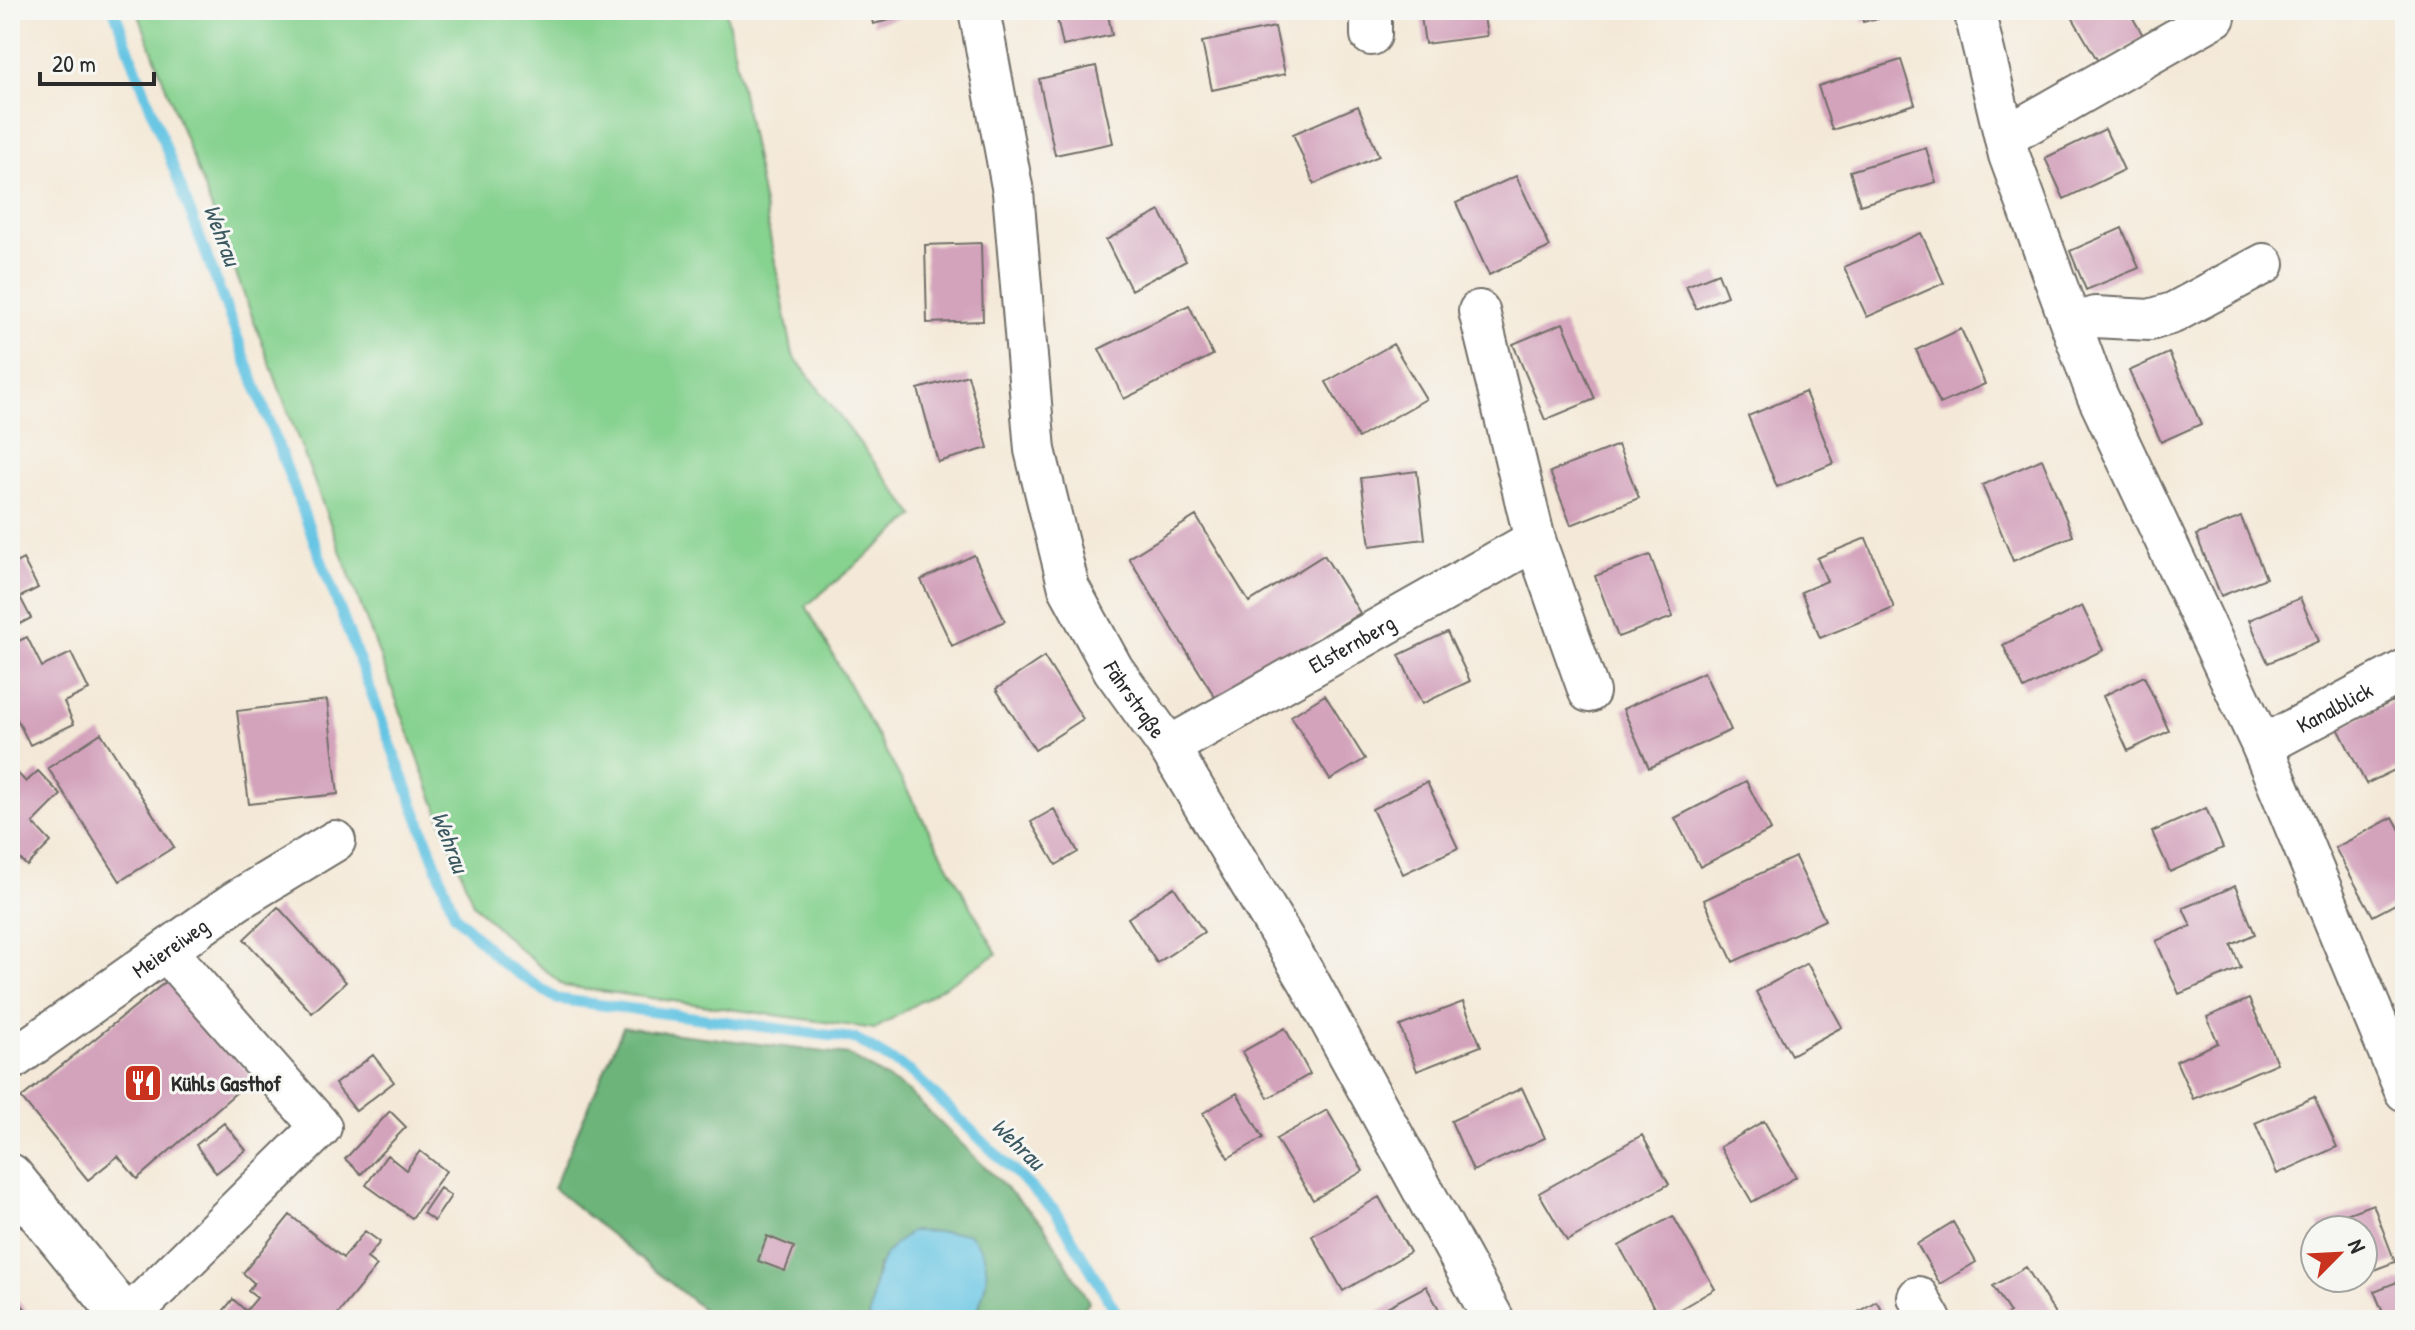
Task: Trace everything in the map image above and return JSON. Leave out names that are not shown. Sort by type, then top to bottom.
[{"type":"main road","points":[[10,1176],[126,1319]]},
{"type":"street","name":"Fährstraße","points":[[979,10],[1013,192],[1035,450],[1069,588],[1113,669],[1169,747],[1308,980],[1494,1320]]},
{"type":"street","points":[[1974,10],[2009,155],[2097,395],[2262,746],[2405,1091]]},
{"type":"street","points":[[2005,137],[2215,17]]},
{"type":"street","points":[[2072,324],[2095,317],[2150,320],[2173,313],[2264,264]]},
{"type":"street","points":[[1479,311],[1535,540],[1589,692]]},
{"type":"street","name":"Elsternberg","points":[[1169,747],[1535,540]]},
{"type":"street","name":"Kanalblick","points":[[2262,746],[2405,670]]},
{"type":"street","name":"Meiereiweg","points":[[10,1061],[236,901],[335,841]]},
{"type":"street","points":[[126,1319],[321,1127],[166,951]]},
{"type":"green space","points":[[137,10],[726,10],[793,355],[915,516],[806,606],[997,954],[875,1029],[564,986],[516,946],[473,904]]},
{"type":"green space","points":[[623,1027],[849,1055],[909,1092],[1044,1225],[1089,1302],[1074,1320],[972,1320],[980,1304],[877,1265],[869,1320],[716,1320],[553,1188]]},
{"type":"water","points":[[912,1231],[968,1233],[980,1247],[985,1258],[986,1276],[983,1295],[972,1320],[869,1320],[878,1269],[889,1250]]},
{"type":"building","points":[[870,10],[927,10],[927,11],[873,24]]},
{"type":"building","points":[[1032,10],[1107,10],[1112,35],[1063,46],[1056,13],[1034,18]]},
{"type":"building","points":[[1420,10],[1483,10],[1487,36],[1425,44]]},
{"type":"building","points":[[1860,10],[1906,10],[1906,11],[1863,22]]},
{"type":"building","points":[[2068,10],[2128,10],[2144,37],[2099,63]]},
{"type":"building","points":[[1275,27],[1285,74],[1212,90],[1202,42]]},
{"type":"building","points":[[1901,60],[1915,104],[1832,130],[1818,86]]},
{"type":"building","points":[[1096,66],[1113,143],[1055,155],[1039,79]]},
{"type":"building","points":[[1358,106],[1379,156],[1314,184],[1293,134]]},
{"type":"building","points":[[2105,129],[2124,170],[2064,199],[2045,158]]},
{"type":"building","points":[[1926,148],[1936,182],[1860,205],[1850,171]]},
{"type":"building","points":[[1516,176],[1550,247],[1489,275],[1456,203]]},
{"type":"building","points":[[1160,211],[1186,261],[1131,290],[1106,240]]},
{"type":"building","points":[[2122,228],[2139,268],[2086,290],[2070,251]]},
{"type":"building","points":[[1921,233],[1944,283],[1867,317],[1844,267]]},
{"type":"building","points":[[981,243],[983,321],[927,323],[925,245]]},
{"type":"building","points":[[1718,273],[1727,296],[1696,309],[1686,286]]},
{"type":"building","points":[[1189,305],[1213,355],[1124,399],[1099,349]]},
{"type":"building","points":[[1563,323],[1595,399],[1545,420],[1513,344]]},
{"type":"building","points":[[1961,329],[1985,384],[1940,404],[1916,350]]},
{"type":"building","points":[[1393,344],[1426,399],[1358,438],[1326,382]]},
{"type":"building","points":[[2169,353],[2201,424],[2161,442],[2129,371]]},
{"type":"building","points":[[968,375],[988,448],[938,462],[918,389]]},
{"type":"building","points":[[1805,392],[1834,463],[1777,487],[1748,416]]},
{"type":"building","points":[[1618,445],[1639,498],[1571,525],[1550,472]]},
{"type":"building","points":[[2042,459],[2073,536],[2013,561],[1982,485]]},
{"type":"building","points":[[1417,471],[1425,539],[1370,546],[1361,478]]},
{"type":"building","points":[[1196,516],[1249,602],[1324,555],[1360,613],[1218,702],[1129,558]]},
{"type":"building","points":[[2241,517],[2266,578],[2221,596],[2196,535]]},
{"type":"building","points":[[1866,538],[1894,608],[1820,638],[1801,592],[1827,581],[1817,558]]},
{"type":"building","points":[[974,555],[1005,621],[952,646],[921,580]]},
{"type":"building","points":[[1650,555],[1673,617],[1618,637],[1595,576]]},
{"type":"building","points":[[23,559],[38,588],[20,597],[31,618],[10,629],[10,566]]},
{"type":"building","points":[[2300,598],[2319,641],[2268,663],[2249,620]]},
{"type":"building","points":[[2082,606],[2103,650],[2024,689],[2003,645]]},
{"type":"building","points":[[1447,632],[1470,681],[1422,704],[1399,655]]},
{"type":"building","points":[[27,637],[42,667],[71,653],[89,690],[64,702],[74,724],[30,745],[10,705],[10,645]]},
{"type":"building","points":[[1044,657],[1083,719],[1035,750],[996,689]]},
{"type":"building","points":[[1704,672],[1731,730],[1649,768],[1623,709]]},
{"type":"building","points":[[2144,676],[2169,731],[2128,751],[2103,696]]},
{"type":"building","points":[[1325,695],[1365,759],[1330,780],[1291,716]]},
{"type":"building","points":[[2405,695],[2405,765],[2366,784],[2338,728]]},
{"type":"building","points":[[327,700],[338,794],[249,804],[237,711]]},
{"type":"building","points":[[101,733],[174,847],[120,881],[48,768]]},
{"type":"building","points":[[10,765],[26,782],[38,771],[61,795],[33,823],[51,842],[27,866],[10,849]]},
{"type":"building","points":[[1746,781],[1771,830],[1700,867],[1675,818]]},
{"type":"building","points":[[1427,782],[1458,848],[1403,874],[1372,809]]},
{"type":"building","points":[[2206,808],[2223,848],[2170,872],[2152,832]]},
{"type":"building","points":[[1054,809],[1078,852],[1056,865],[1031,822]]},
{"type":"building","points":[[2393,817],[2405,839],[2405,899],[2373,916],[2335,848]]},
{"type":"building","points":[[1795,857],[1825,920],[1733,962],[1704,900]]},
{"type":"building","points":[[2235,886],[2255,934],[2231,945],[2241,968],[2179,994],[2156,941],[2191,926],[2183,908]]},
{"type":"building","points":[[1174,887],[1204,932],[1157,963],[1128,918]]},
{"type":"building","points":[[278,907],[346,982],[312,1013],[244,939]]},
{"type":"building","points":[[1807,963],[1842,1027],[1791,1055],[1756,992]]},
{"type":"building","name":"Kühls Gasthof","points":[[168,980],[253,1078],[137,1179],[118,1156],[88,1180],[21,1098]]},
{"type":"building","points":[[2249,999],[2277,1063],[2193,1099],[2176,1061],[2218,1043],[2207,1017]]},
{"type":"building","points":[[1463,1002],[1481,1046],[1417,1071],[1400,1026]]},
{"type":"building","points":[[1285,1028],[1310,1074],[1268,1098],[1242,1052]]},
{"type":"building","points":[[373,1055],[394,1082],[356,1111],[335,1084]]},
{"type":"building","points":[[1522,1088],[1545,1138],[1473,1171],[1451,1121]]},
{"type":"building","points":[[1237,1093],[1263,1138],[1228,1158],[1203,1113]]},
{"type":"building","points":[[2314,1097],[2337,1147],[2277,1174],[2255,1123]]},
{"type":"building","points":[[1327,1110],[1363,1171],[1313,1200],[1276,1139]]},
{"type":"building","points":[[390,1111],[406,1127],[361,1174],[345,1159]]},
{"type":"building","points":[[1764,1121],[1796,1177],[1752,1202],[1720,1147]]},
{"type":"building","points":[[224,1123],[246,1150],[216,1173],[196,1145]]},
{"type":"building","points":[[1642,1135],[1669,1184],[1567,1241],[1539,1193]]},
{"type":"building","points":[[420,1151],[446,1171],[412,1218],[366,1185],[387,1155],[406,1170]]},
{"type":"building","points":[[440,1188],[451,1196],[434,1221],[423,1213]]},
{"type":"building","points":[[1379,1197],[1410,1252],[1343,1291],[1312,1236]]},
{"type":"building","points":[[2373,1204],[2377,1214],[2346,1214]]},
{"type":"building","points":[[290,1215],[343,1258],[365,1231],[380,1242],[367,1258],[377,1266],[333,1320],[216,1320],[233,1299],[246,1311],[257,1298],[248,1291],[254,1283],[243,1273]]},
{"type":"building","points":[[1673,1216],[1715,1289],[1661,1320],[1619,1246]]},
{"type":"building","points":[[2379,1220],[2395,1262],[2379,1268]]},
{"type":"building","points":[[1953,1222],[1976,1262],[1940,1284],[1917,1244]]},
{"type":"building","points":[[767,1236],[794,1247],[785,1271],[758,1261]]},
{"type":"building","points":[[2026,1267],[2059,1320],[1998,1320],[2010,1313],[1993,1286]]},
{"type":"building","points":[[2405,1279],[2405,1320],[2386,1320],[2375,1294],[2379,1294],[2379,1289]]},
{"type":"building","points":[[1426,1286],[1445,1320],[1380,1320],[1376,1313]]},
{"type":"building","points":[[10,1293],[32,1316],[28,1320],[10,1320]]},
{"type":"building","points":[[1876,1301],[1888,1320],[1845,1320]]},
{"type":"waterway","name":"Wehrau","points":[[114,10],[455,915],[502,963],[557,999],[856,1039],[912,1073],[1056,1212],[1121,1320]]},
{"type":"place","name":"Kühls Gasthof","points":[[143,1083]]}]
